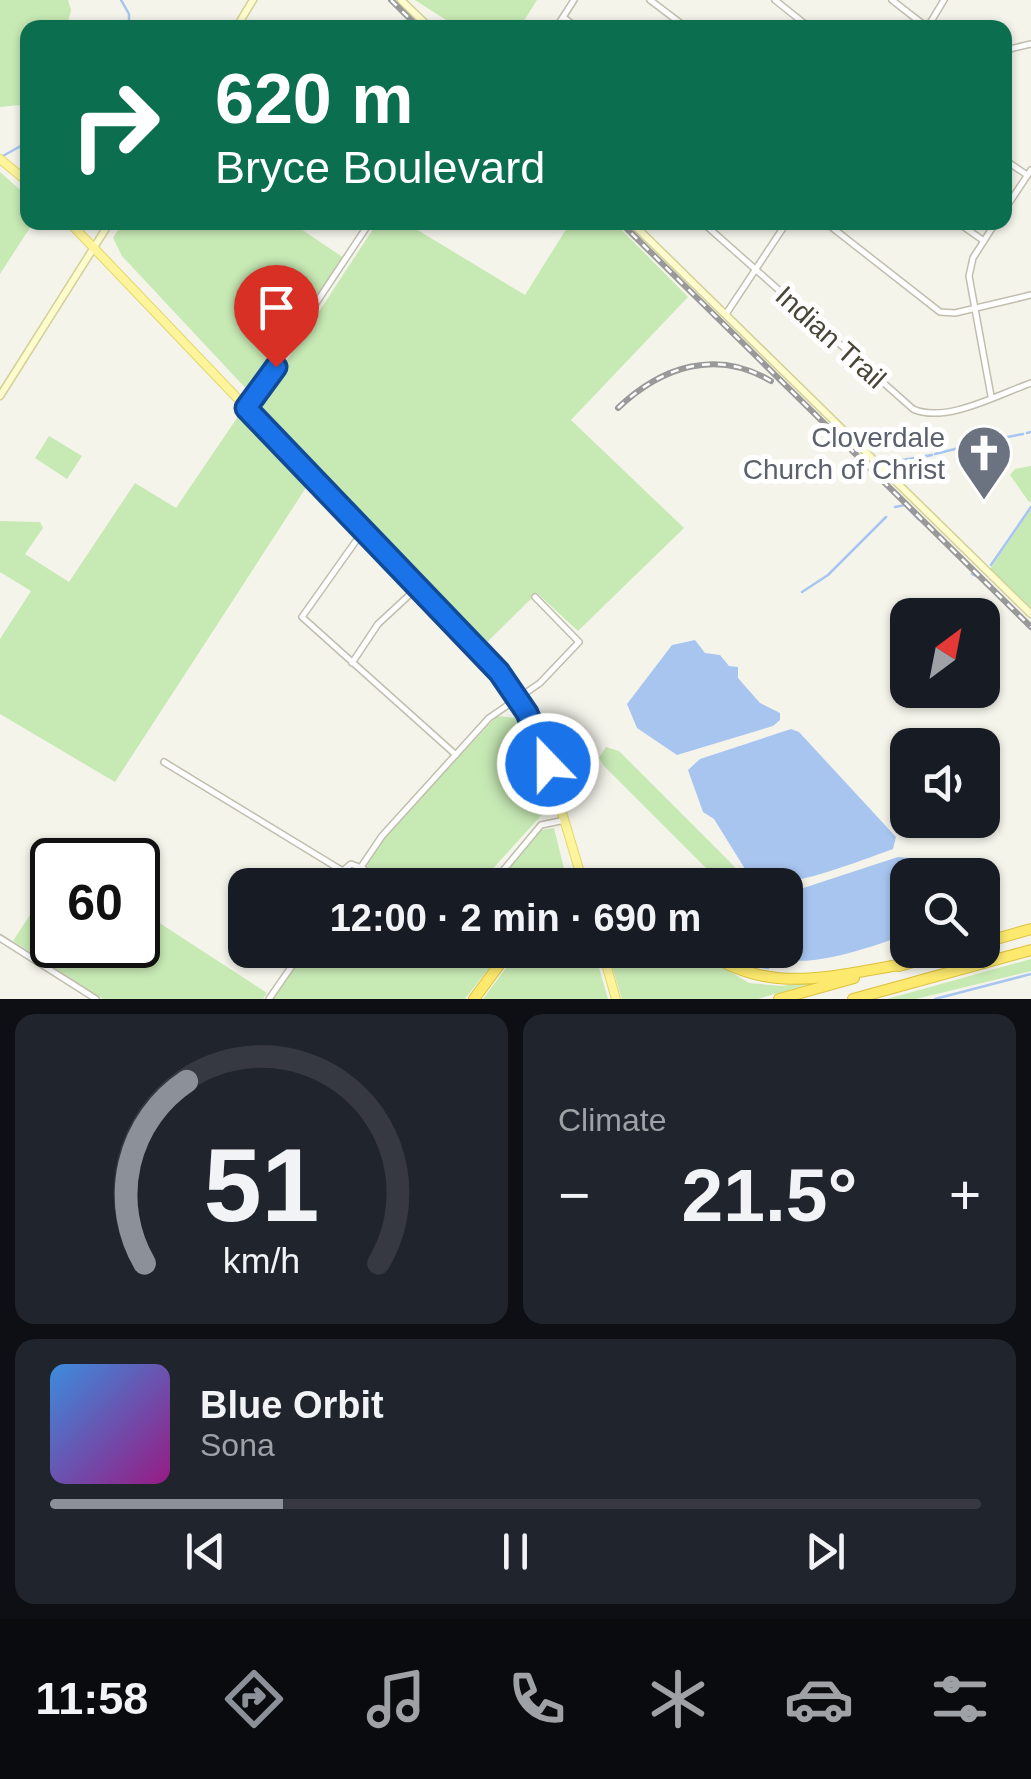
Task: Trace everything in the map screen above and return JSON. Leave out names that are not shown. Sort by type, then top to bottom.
[{"type":"highway","points":[[1000,938],[1031,929]]},
{"type":"highway","points":[[858,998],[1031,950]]},
{"type":"highway","points":[[737,968],[751,976],[780,981],[890,966]]},
{"type":"highway","points":[[474,999],[497,968]]},
{"type":"highway","points":[[778,999],[891,968]]},
{"type":"main road","points":[[0,159],[20,176]]},
{"type":"main road","points":[[77,230],[418,587],[518,698],[540,740],[579,868]]},
{"type":"main road","points":[[607,968],[616,999]]},
{"type":"street","points":[[402,0],[422,20]]},
{"type":"street","points":[[561,20],[574,0]]},
{"type":"street","points":[[650,0],[676,20]]},
{"type":"street","points":[[775,0],[800,20]]},
{"type":"street","points":[[892,0],[918,20]]},
{"type":"street","points":[[563,17],[567,20]]},
{"type":"street","points":[[1012,198],[1029,172]]},
{"type":"street","points":[[0,396],[105,230]]},
{"type":"street","points":[[246,408],[365,230]]},
{"type":"street","points":[[639,230],[1031,614]]},
{"type":"street","name":"Indian Trail","points":[[711,230],[913,409],[936,414],[1031,382]]},
{"type":"street","points":[[726,314],[783,230]]},
{"type":"street","points":[[835,230],[933,307],[948,314],[1031,295]]},
{"type":"street","points":[[968,230],[984,241]]},
{"type":"street","points":[[991,230],[970,267],[992,396]]},
{"type":"street","points":[[364,530],[302,617],[456,755]]},
{"type":"street","points":[[352,664],[378,624],[418,587]]},
{"type":"street","points":[[344,868],[351,864],[361,867],[382,836],[489,718],[540,683],[579,642],[534,597]]},
{"type":"street","points":[[164,762],[338,868]]},
{"type":"street","points":[[506,868],[541,825],[564,820]]},
{"type":"street","points":[[0,938],[96,999]]},
{"type":"street","points":[[269,999],[291,968]]},
{"type":"green space","points":[[0,0],[68,0],[69,20],[20,20],[20,105],[0,107]]},
{"type":"green space","points":[[415,0],[537,0],[524,20],[446,20]]},
{"type":"green space","points":[[0,172],[20,190],[20,230],[28,230],[0,274]]},
{"type":"green space","points":[[118,230],[302,230],[344,258],[251,394],[122,256],[113,238]]},
{"type":"green space","points":[[372,230],[418,230],[525,295],[566,230],[622,230],[688,297],[571,420],[684,528],[578,631],[537,593],[483,646],[259,403]]},
{"type":"green space","points":[[239,415],[307,486],[115,782],[0,714],[0,639],[31,591],[0,572],[0,521],[40,522],[43,528],[25,554],[69,582],[135,483],[176,508]]},
{"type":"green space","points":[[49,436],[82,456],[67,479],[35,458]]},
{"type":"green space","points":[[1031,466],[1029,502],[1010,475],[1015,469]]},
{"type":"green space","points":[[1031,509],[1031,608],[990,569]]},
{"type":"green space","points":[[497,716],[516,718],[530,747],[548,808],[493,868],[368,868],[367,862],[384,836]]},
{"type":"green space","points":[[606,747],[619,751],[735,868],[706,868],[599,758]]},
{"type":"green space","points":[[554,828],[564,868],[509,868],[541,830]]},
{"type":"green space","points":[[30,915],[30,952],[13,941]]},
{"type":"green space","points":[[160,923],[267,993],[263,999],[103,999],[55,968],[160,968]]},
{"type":"green space","points":[[1031,959],[1031,971],[916,999],[887,999],[1000,968]]},
{"type":"green space","points":[[295,968],[489,968],[465,999],[273,999]]},
{"type":"green space","points":[[506,968],[599,968],[608,999],[483,999]]},
{"type":"green space","points":[[613,968],[724,968],[749,983],[782,986],[826,979],[758,999],[622,999]]},
{"type":"water","points":[[695,640],[705,653],[720,655],[729,666],[738,667],[738,678],[760,703],[780,713],[780,720],[773,726],[677,755],[637,728],[627,704],[672,645]]},
{"type":"water","points":[[791,729],[799,732],[890,831],[890,838],[896,838],[893,849],[803,879],[803,868],[744,868],[714,819],[703,812],[688,770],[700,759]]},
{"type":"water","points":[[890,860],[890,940],[803,961],[803,888]]},
{"type":"waterway","points":[[121,0],[129,20]]},
{"type":"waterway","points":[[1,157],[20,146]]},
{"type":"waterway","points":[[1027,433],[1031,432]]},
{"type":"waterway","points":[[1007,437],[1023,434]]},
{"type":"waterway","points":[[969,446],[1000,439]]},
{"type":"waterway","points":[[935,454],[963,447]]},
{"type":"waterway","points":[[891,462],[932,455]]},
{"type":"waterway","points":[[895,507],[905,505],[919,520]]},
{"type":"waterway","points":[[991,565],[1031,507]]},
{"type":"waterway","points":[[802,592],[828,575],[886,517]]},
{"type":"waterway","points":[[972,574],[979,577]]},
{"type":"waterway","points":[[935,999],[1031,974]]},
{"type":"railway","points":[[391,0],[411,20]]},
{"type":"railway","points":[[628,230],[1031,627]]},
{"type":"railway","points":[[618,408],[652,382],[690,367],[730,366],[771,381]]},
{"type":"place","name":"Cloverdale Church of Christ","points":[[984,502]]},
{"type":"route","points":[[276,367],[246,408],[499,672],[527,713],[548,764]]}]
